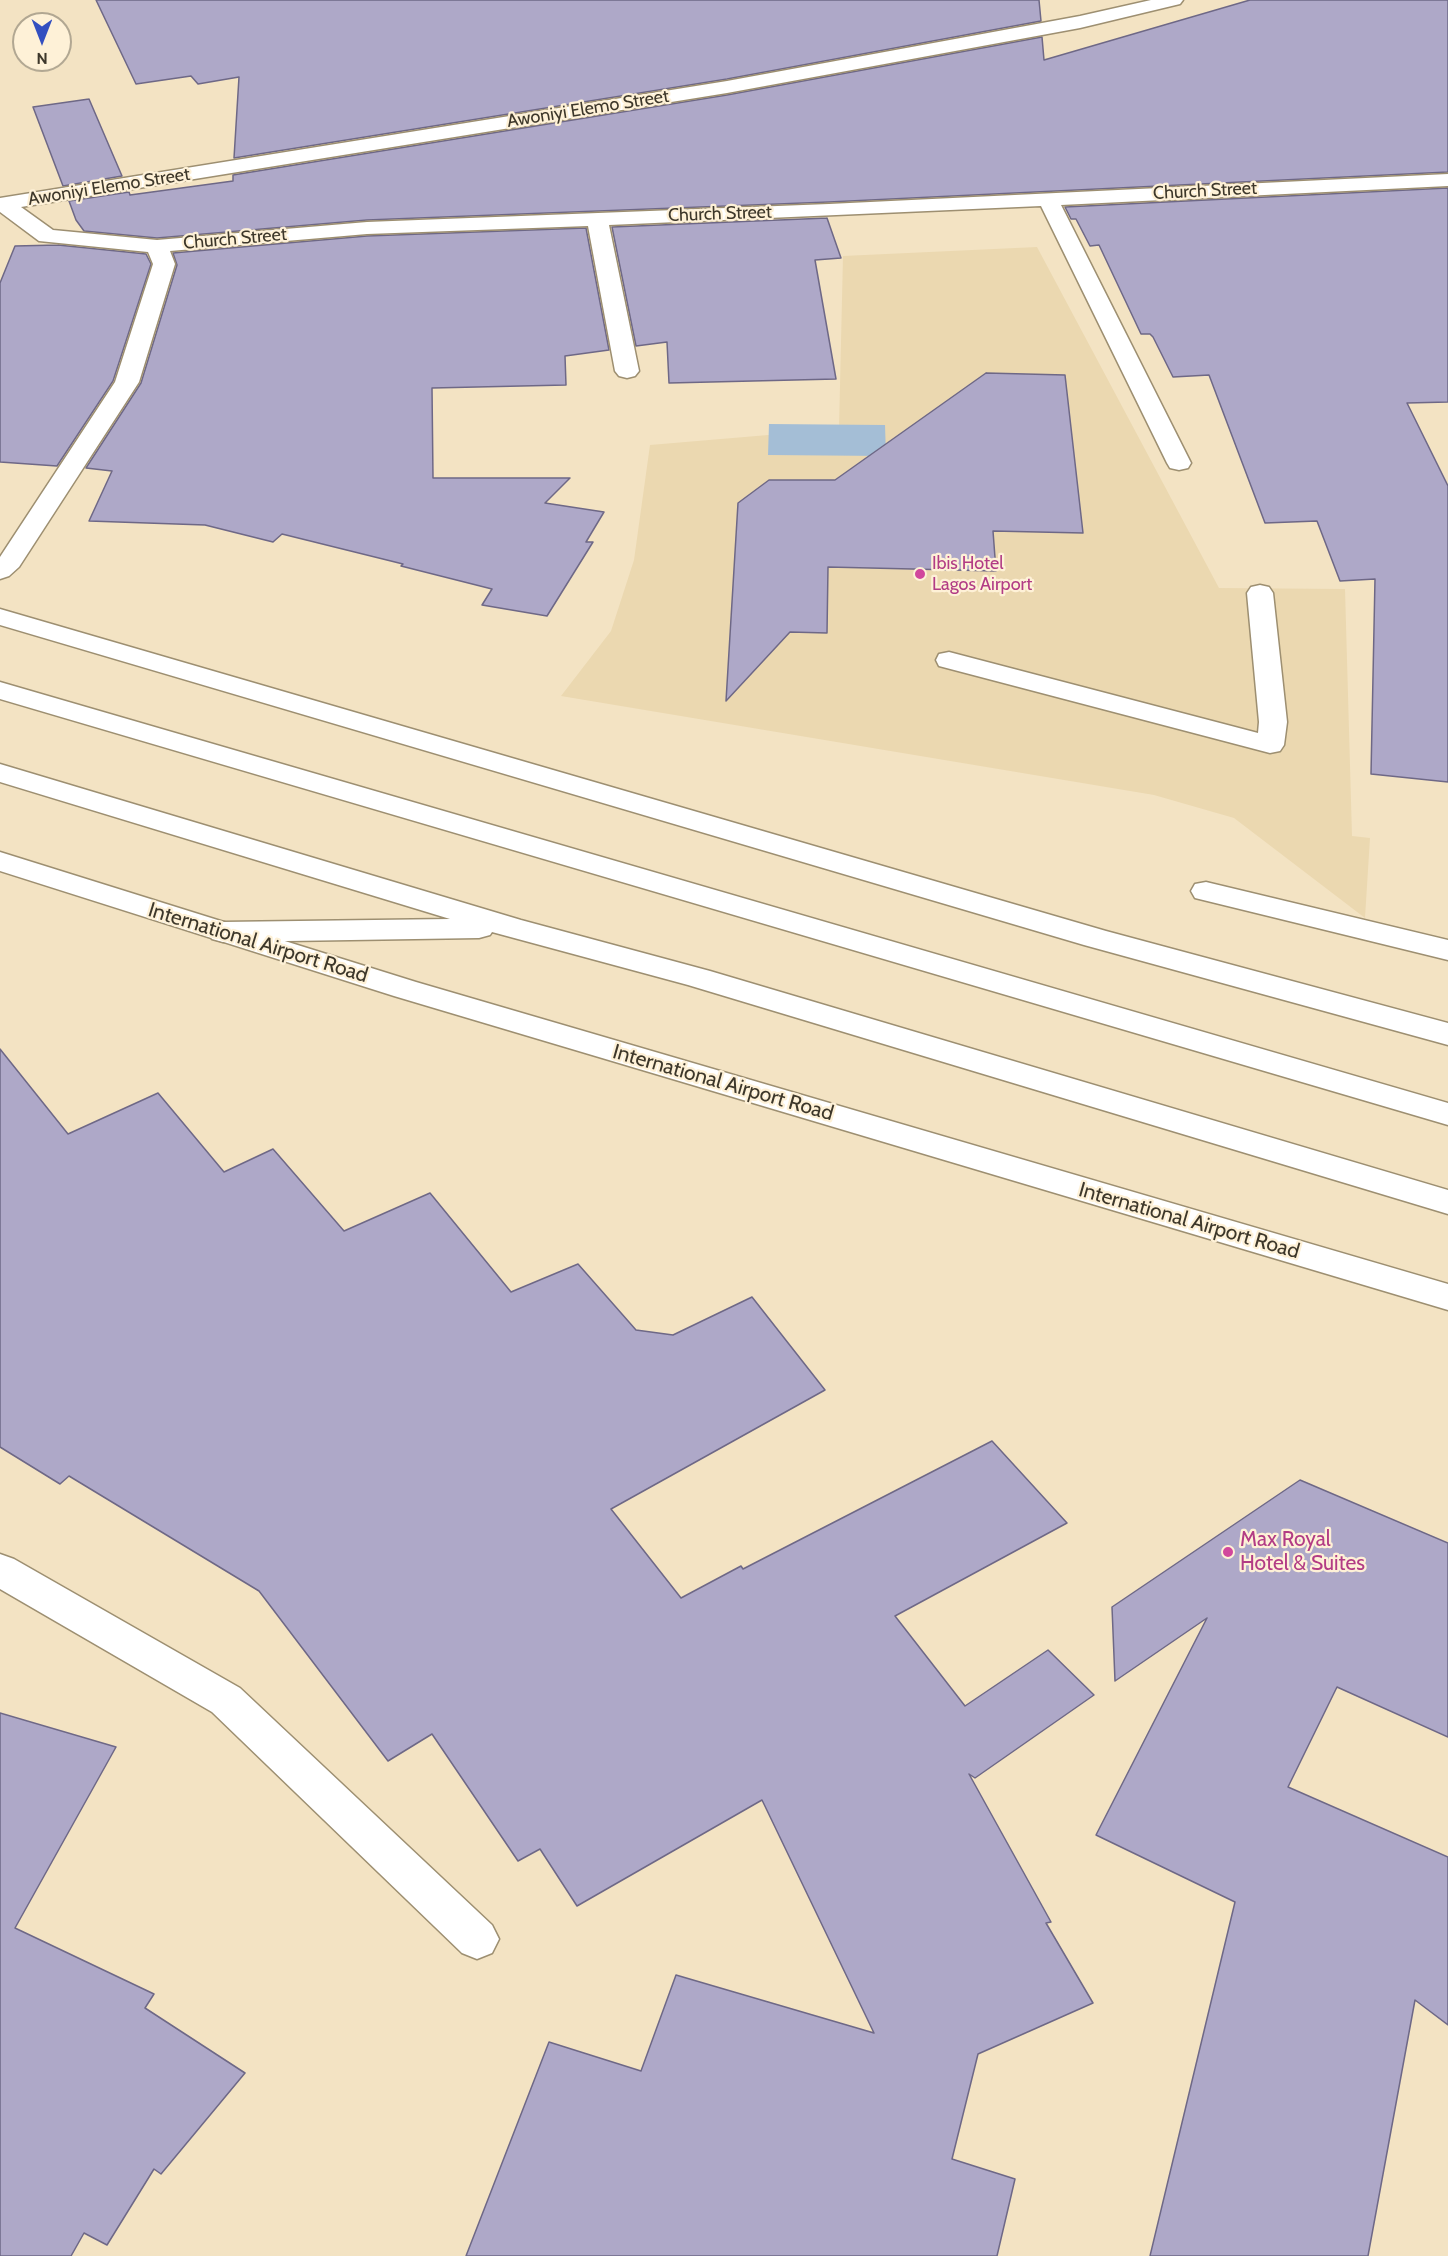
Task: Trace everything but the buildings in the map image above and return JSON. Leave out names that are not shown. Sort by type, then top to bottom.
[{"type":"main road","name":"Awoniyi Elemo Street","points":[[2,204],[727,87],[1080,22],[1174,0]]},
{"type":"main road","name":"Church Street","points":[[2,204],[47,236],[157,246],[367,228],[1448,180]]},
{"type":"main road","points":[[1048,199],[1179,463]]},
{"type":"main road","points":[[597,219],[627,371]]},
{"type":"main road","points":[[3,564],[127,382],[164,264],[157,246]]},
{"type":"main road","points":[[949,660],[1270,745],[1273,722],[1260,593]]},
{"type":"main road","points":[[0,617],[1095,938],[1448,1034]]},
{"type":"main road","points":[[0,690],[1448,1114]]},
{"type":"main road","points":[[0,773],[510,927],[699,978],[1448,1202]]},
{"type":"main road","name":"International Airport Road","points":[[0,861],[428,996],[1448,1297]]},
{"type":"main road","points":[[1206,891],[1448,950]]},
{"type":"main road","points":[[223,932],[510,927]]},
{"type":"main road","points":[[0,1570],[226,1700],[477,1939]]},
{"type":"shaded area","name":"Ibis Hotel Lagos Airport","points":[[1037,247],[1219,588],[1345,589],[1352,836],[1370,838],[1365,918],[1234,818],[1154,795],[561,696],[611,631],[634,560],[650,445],[839,429],[843,256]]},
{"type":"water","points":[[769,424],[885,425],[886,456],[768,455]]},
{"type":"place","name":"Ibis Hotel Lagos Airport","points":[[920,574]]},
{"type":"place","name":"Max Royal Hotel & Suites","points":[[1228,1552]]}]
